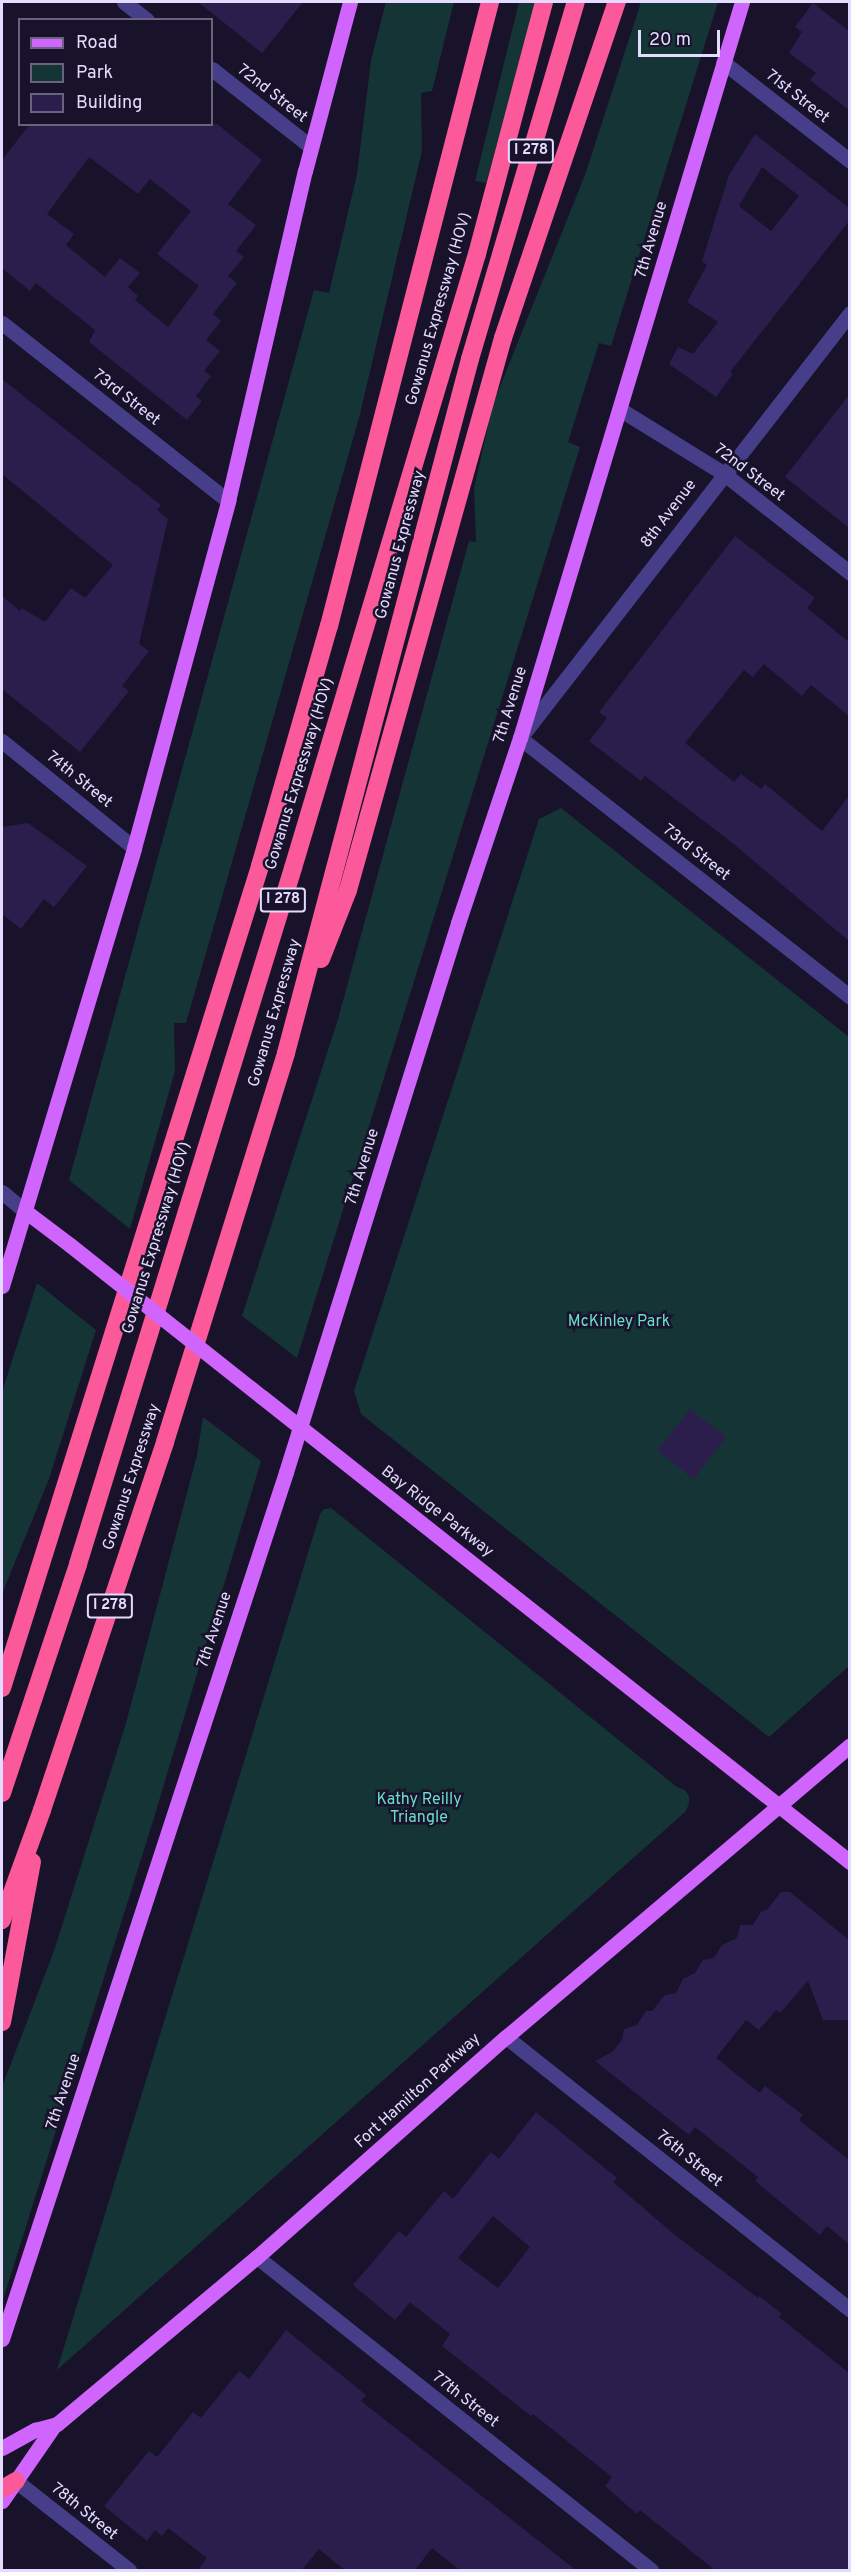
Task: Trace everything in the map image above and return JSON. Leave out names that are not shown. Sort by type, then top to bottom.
[{"type":"highway","name":"I 278","points":[[2,1688],[266,843],[329,626],[490,2]]},
{"type":"highway","name":"Gowanus Expressway (HOV)","points":[[2,1793],[78,1564],[293,868],[477,254],[544,2]]},
{"type":"highway","name":"Gowanus Expressway","points":[[2,1920],[42,1810],[165,1442],[286,1053],[471,359],[574,2]]},
{"type":"highway","points":[[286,1053],[348,890],[503,338],[617,2]]},
{"type":"highway","points":[[2,2022],[42,1810]]},
{"type":"main road","points":[[2,1286],[134,848],[228,501],[311,147],[351,2]]},
{"type":"main road","name":"7th Avenue","points":[[2,2339],[300,1427],[458,923],[520,738],[621,410],[742,2]]},
{"type":"main road","name":"Bay Ridge Parkway","points":[[25,1210],[849,1862]]},
{"type":"main road","name":"Fort Hamilton Parkway","points":[[2,2448],[35,2430],[53,2427],[257,2258],[507,2037],[849,1745]]},
{"type":"main road","points":[[2,2501],[9,2485],[53,2427]]},
{"type":"street","points":[[124,2],[144,18]]},
{"type":"street","name":"71st Street","points":[[723,62],[849,161]]},
{"type":"street","name":"72nd Street","points":[[213,70],[311,147]]},
{"type":"street","name":"8th Avenue","points":[[520,738],[849,313]]},
{"type":"street","name":"73rd Street","points":[[2,323],[228,501]]},
{"type":"street","name":"72nd Street","points":[[621,410],[723,473],[849,573]]},
{"type":"street","name":"73rd Street","points":[[520,738],[849,997]]},
{"type":"street","name":"74th Street","points":[[2,741],[134,848]]},
{"type":"street","name":"Bay Ridge Parkway","points":[[2,1192],[25,1210]]},
{"type":"street","name":"76th Street","points":[[507,2037],[849,2310]]},
{"type":"street","name":"77th Street","points":[[257,2258],[651,2571]]},
{"type":"street","name":"78th Street","points":[[9,2485],[129,2571]]},
{"type":"green space","points":[[386,2],[454,2],[432,91],[421,93],[422,151],[359,418],[186,1023],[174,1023],[175,1071],[130,1229],[69,1180],[314,290],[329,293],[357,174],[371,60]]},
{"type":"green space","points":[[519,2],[537,2],[486,183],[475,181]]},
{"type":"green space","points":[[641,2],[718,2],[611,346],[599,343],[568,442],[580,447],[297,1358],[242,1316],[338,1019],[469,541],[476,542],[474,488],[493,404],[585,175]]},
{"type":"green space","name":"McKinley Park","points":[[561,808],[849,1037],[849,1666],[769,1737],[361,1414],[354,1391],[539,819]]},
{"type":"green space","points":[[37,1283],[96,1330],[49,1479],[2,1594],[2,1392]]},
{"type":"green space","points":[[203,1417],[261,1461],[153,1821],[2,2303],[2,2087],[54,1951],[126,1723],[197,1455]]},
{"type":"green space","name":"Kathy Reilly Triangle","points":[[331,1508],[677,1787],[685,1790],[689,1796],[689,1804],[685,1812],[57,2370],[320,1514],[324,1509]]},
{"type":"building","points":[[198,2],[303,2],[262,53]]},
{"type":"building","points":[[813,3],[849,31],[849,110],[810,80],[816,73],[789,53],[802,32],[795,27]]},
{"type":"building","points":[[217,124],[262,160],[228,204],[256,225],[236,251],[244,257],[228,276],[237,283],[213,314],[221,321],[206,340],[220,351],[204,371],[211,376],[196,396],[202,401],[187,420],[89,342],[95,330],[36,283],[30,291],[2,268],[2,160],[28,126],[213,126]],"holes":[[[89,157],[138,194],[150,179],[191,211],[157,254],[199,286],[168,327],[135,300],[138,296],[128,287],[140,273],[120,258],[105,277],[66,245],[74,234],[47,214]]]},
{"type":"building","points":[[755,134],[849,208],[849,221],[730,372],[733,374],[716,397],[669,364],[678,347],[693,354],[718,322],[687,302],[707,265],[702,261],[729,175]],"holes":[[[762,167],[799,196],[771,231],[739,206]]]},
{"type":"building","points":[[2,379],[161,505],[157,510],[168,519],[139,644],[149,651],[122,686],[129,691],[80,752],[2,689],[2,596],[20,611],[22,608],[45,622],[71,588],[85,598],[113,565],[2,474]]},
{"type":"building","points":[[849,395],[849,528],[785,477]]},
{"type":"building","points":[[735,536],[815,598],[807,608],[849,642],[849,716],[811,685],[802,696],[764,664],[753,677],[744,670],[685,743],[734,782],[741,774],[761,789],[765,784],[822,831],[849,796],[849,941],[730,841],[645,776],[641,781],[589,741],[607,718],[599,712]]},
{"type":"building","points":[[28,823],[87,866],[54,907],[44,899],[21,929],[2,914],[2,827]]},
{"type":"building","points":[[690,1409],[726,1437],[694,1479],[657,1451]]},
{"type":"building","points":[[781,1892],[790,1892],[849,1940],[849,2020],[823,2020],[808,1981],[780,2013],[776,2010],[759,2030],[746,2020],[716,2058],[760,2093],[765,2086],[803,2115],[799,2120],[849,2160],[849,2244],[827,2226],[820,2235],[755,2181],[758,2177],[695,2127],[689,2135],[595,2061],[612,2052],[622,2040],[624,2029],[637,2025],[646,2011],[652,2011],[665,1995],[676,1993],[683,1979],[695,1973],[703,1960],[714,1958],[722,1945],[737,1938],[740,1925],[753,1925],[761,1912],[768,1909]]},
{"type":"building","points":[[536,2112],[617,2178],[613,2182],[675,2235],[782,2314],[779,2317],[849,2373],[849,2571],[716,2571],[640,2510],[637,2514],[605,2486],[612,2477],[442,2346],[450,2334],[410,2302],[395,2320],[353,2285],[399,2231],[406,2237],[444,2191],[453,2199],[491,2152],[499,2159]],"holes":[[[493,2216],[530,2247],[498,2288],[458,2258]]]},
{"type":"building","points":[[286,2330],[366,2395],[361,2401],[577,2571],[461,2571],[432,2548],[414,2571],[346,2571],[319,2549],[301,2571],[197,2571],[207,2558],[168,2528],[162,2536],[155,2530],[147,2541],[104,2506],[149,2451],[157,2457],[193,2412],[201,2418],[239,2371],[249,2379]]}]
